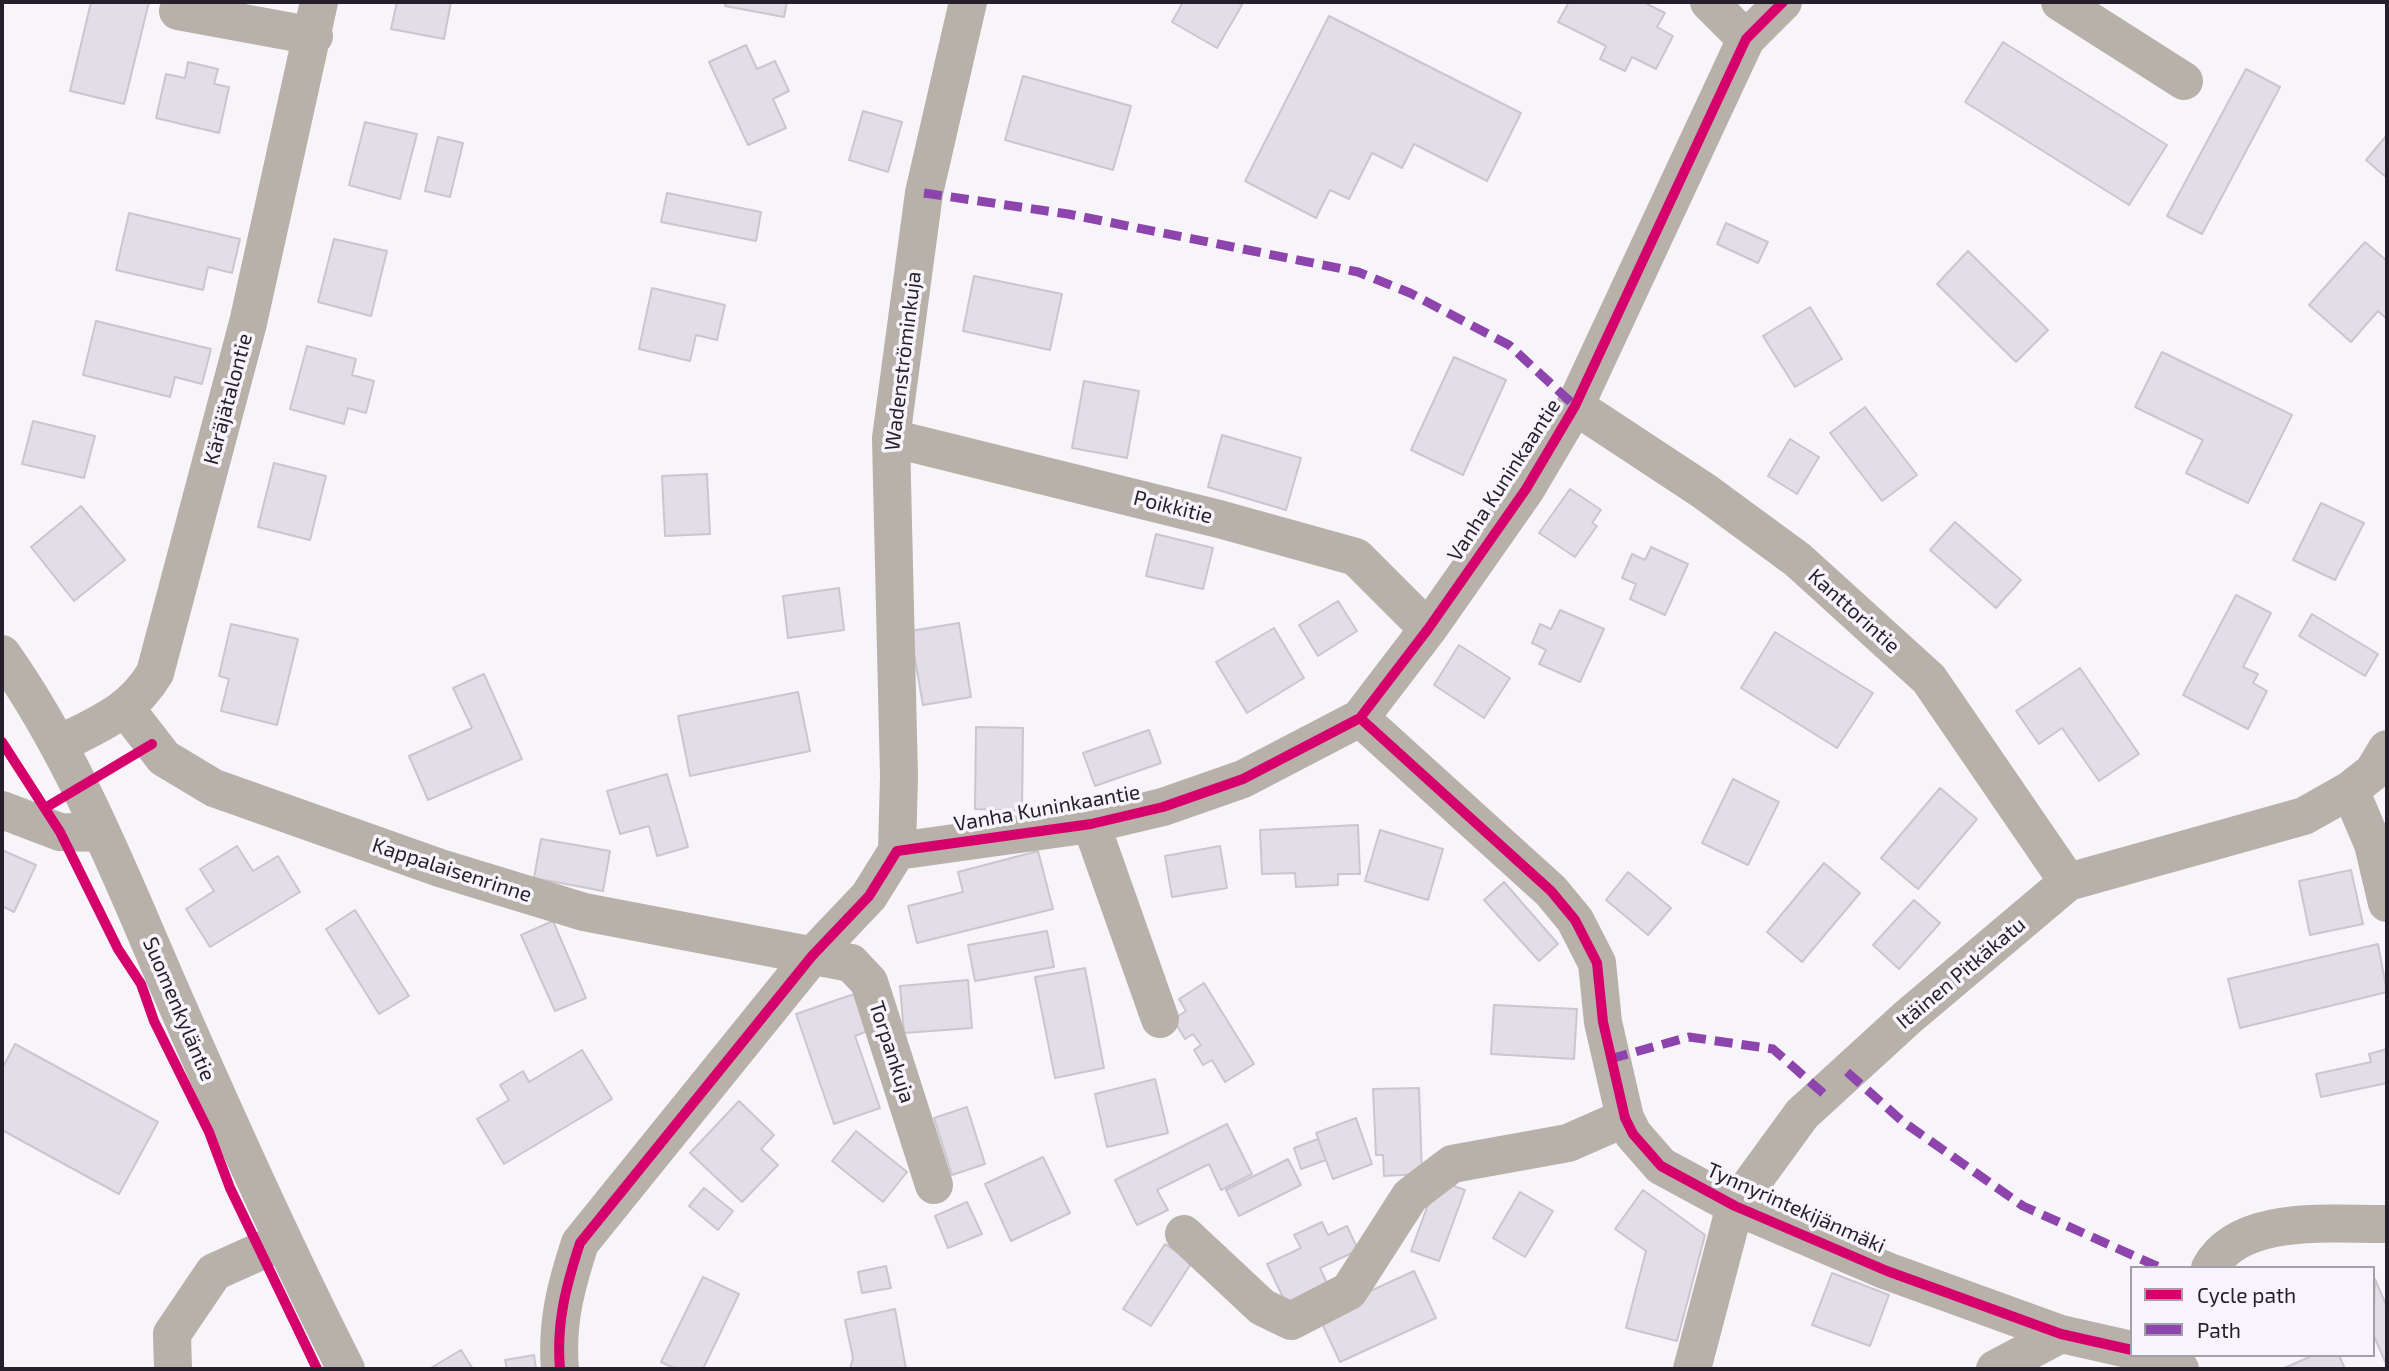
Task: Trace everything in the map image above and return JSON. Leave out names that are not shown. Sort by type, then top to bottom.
[{"type":"street","name":"Wadenströminkuja","points":[[897,851],[899,778],[891,438],[924,193],[968,2]]},
{"type":"street","points":[[1709,2],[1746,40]]},
{"type":"street","name":"Vanha Kuninkaantie","points":[[897,851],[1091,824],[1163,807],[1243,779],[1360,718],[1429,629],[1526,489],[1575,406],[1746,40],[1783,2]]},
{"type":"street","points":[[2060,2],[2184,81]]},
{"type":"street","points":[[178,12],[317,19]]},
{"type":"street","name":"Käräjätalontie","points":[[58,745],[126,709],[144,692],[155,673],[248,323],[317,19]]},
{"type":"street","name":"Kanttorintie","points":[[1575,406],[1704,491],[1798,560],[1929,679],[2068,882]]},
{"type":"street","name":"Poikkitie","points":[[891,438],[1219,519],[1356,557],[1429,629]]},
{"type":"street","name":"Suomenkyläntie","points":[[2,654],[58,745],[139,916],[282,1242],[346,1369]]},
{"type":"street","name":"Kappalaisenrinne","points":[[126,709],[164,758],[214,788],[439,868],[584,912],[812,956]]},
{"type":"street","name":"Tynnyrintekijänmäki","points":[[1360,718],[1551,891],[1576,920],[1597,963],[1603,1022],[1625,1118],[1633,1134],[1661,1166],[1735,1206],[1887,1271],[2062,1334],[2130,1350]]},
{"type":"street","name":"Itäinen Pitkäkatu","points":[[1692,1369],[1735,1206],[1802,1114],[1908,1017],[2068,882],[2304,816],[2350,790],[2373,772],[2387,749]]},
{"type":"street","points":[[2350,790],[2373,844],[2387,903]]},
{"type":"street","points":[[2,810],[60,832],[100,833]]},
{"type":"street","points":[[1091,824],[1160,1019]]},
{"type":"street","points":[[560,1369],[558,1326],[562,1300],[580,1243],[812,956],[869,897],[897,851]]},
{"type":"street","name":"Torpankuja","points":[[812,956],[851,963],[869,982],[934,1185]]},
{"type":"street","points":[[1184,1234],[1262,1307],[1282,1320],[1291,1321],[1349,1291],[1410,1196],[1452,1164],[1568,1143],[1625,1118]]},
{"type":"street","points":[[2212,1266],[2235,1241],[2274,1227],[2387,1224]]},
{"type":"street","points":[[173,1369],[172,1334],[214,1272],[282,1242]]},
{"type":"street","points":[[1995,1369],[2062,1334]]},
{"type":"building","points":[[91,2],[149,2],[124,104],[70,91]]},
{"type":"building","points":[[397,2],[451,2],[444,39],[391,29]]},
{"type":"building","points":[[726,2],[787,2],[784,17],[725,6]]},
{"type":"building","points":[[1183,2],[1237,2],[1242,5],[1217,48],[1172,22]]},
{"type":"building","points":[[1569,2],[1643,2],[1665,13],[1657,27],[1673,36],[1656,69],[1632,57],[1625,71],[1600,59],[1606,46],[1558,22]]},
{"type":"building","points":[[1329,16],[1521,113],[1487,181],[1414,144],[1402,168],[1372,153],[1349,199],[1330,190],[1316,218],[1245,181]]},
{"type":"building","points":[[2003,42],[2167,145],[2129,205],[1965,102]]},
{"type":"building","points":[[746,45],[757,69],[775,61],[789,91],[773,99],[786,128],[748,145],[709,62]]},
{"type":"building","points":[[188,62],[218,69],[214,84],[229,87],[219,133],[156,118],[166,74],[185,78]]},
{"type":"building","points":[[2246,69],[2280,87],[2202,234],[2167,216]]},
{"type":"building","points":[[1023,76],[1131,106],[1113,170],[1005,140]]},
{"type":"building","points":[[863,111],[902,122],[888,172],[849,160]]},
{"type":"building","points":[[365,122],[417,134],[400,199],[349,185]]},
{"type":"building","points":[[2387,135],[2387,178],[2366,160]]},
{"type":"building","points":[[438,137],[463,143],[450,197],[425,191]]},
{"type":"building","points":[[667,193],[761,212],[756,241],[661,222]]},
{"type":"building","points":[[129,213],[240,239],[232,273],[208,267],[203,290],[116,270]]},
{"type":"building","points":[[1726,223],[1768,242],[1758,263],[1717,244]]},
{"type":"building","points":[[334,239],[387,251],[371,316],[318,302]]},
{"type":"building","points":[[2365,242],[2387,261],[2387,319],[2378,311],[2351,342],[2309,305]]},
{"type":"building","points":[[1968,251],[2048,330],[2016,362],[1937,284]]},
{"type":"building","points":[[974,276],[1062,294],[1050,350],[963,331]]},
{"type":"building","points":[[652,288],[725,305],[717,340],[696,335],[690,361],[639,349]]},
{"type":"building","points":[[1810,307],[1842,359],[1795,387],[1763,336]]},
{"type":"building","points":[[96,321],[211,349],[202,384],[175,377],[170,397],[83,375]]},
{"type":"building","points":[[307,346],[356,359],[352,375],[374,381],[366,413],[348,408],[344,424],[290,409]]},
{"type":"building","points":[[2162,352],[2292,415],[2248,503],[2186,473],[2203,440],[2135,407]]},
{"type":"building","points":[[1454,357],[1506,380],[1463,475],[1411,450]]},
{"type":"building","points":[[1084,381],[1139,391],[1127,458],[1072,448]]},
{"type":"building","points":[[1865,407],[1917,475],[1882,501],[1830,433]]},
{"type":"building","points":[[33,421],[95,436],[84,478],[22,464]]},
{"type":"building","points":[[1222,435],[1301,458],[1286,510],[1208,487]]},
{"type":"building","points":[[1790,439],[1819,457],[1797,494],[1768,476]]},
{"type":"building","points":[[274,463],[326,476],[310,540],[258,527]]},
{"type":"building","points":[[707,474],[710,534],[665,536],[662,476]]},
{"type":"building","points":[[1570,489],[1601,510],[1592,523],[1597,526],[1575,557],[1539,533]]},
{"type":"building","points":[[2321,503],[2364,523],[2335,580],[2293,560]]},
{"type":"building","points":[[81,506],[125,560],[74,601],[31,547]]},
{"type":"building","points":[[1955,522],[2021,580],[1996,608],[1930,550]]},
{"type":"building","points":[[1156,534],[1213,548],[1203,589],[1146,576]]},
{"type":"building","points":[[1651,547],[1688,564],[1665,615],[1630,599],[1636,584],[1622,578],[1632,554],[1645,560]]},
{"type":"building","points":[[839,588],[844,630],[788,638],[783,596]]},
{"type":"building","points":[[2236,595],[2271,613],[2243,667],[2258,674],[2253,683],[2267,691],[2248,729],[2183,695]]},
{"type":"building","points":[[1338,601],[1357,631],[1318,656],[1299,625]]},
{"type":"building","points":[[1560,610],[1604,629],[1580,682],[1539,664],[1546,650],[1532,643],[1540,624],[1551,629]]},
{"type":"building","points":[[2312,614],[2378,654],[2365,676],[2299,636]]},
{"type":"building","points":[[959,623],[971,697],[923,705],[910,631]]},
{"type":"building","points":[[231,624],[298,639],[277,725],[221,711],[229,679],[219,676]]},
{"type":"building","points":[[1274,628],[1304,678],[1247,713],[1216,662]]},
{"type":"building","points":[[1775,632],[1873,693],[1837,748],[1741,688]]},
{"type":"building","points":[[1459,645],[1510,678],[1484,718],[1434,685]]},
{"type":"building","points":[[2080,668],[2139,754],[2099,781],[2062,728],[2039,744],[2016,711]]},
{"type":"building","points":[[484,674],[522,759],[428,800],[409,756],[472,728],[453,688]]},
{"type":"building","points":[[798,692],[810,751],[690,776],[678,716]]},
{"type":"building","points":[[976,727],[1023,728],[1022,811],[975,809]]},
{"type":"building","points":[[1149,730],[1161,763],[1095,786],[1083,753]]},
{"type":"building","points":[[667,774],[688,847],[657,856],[649,826],[620,834],[607,791]]},
{"type":"building","points":[[1733,779],[1779,802],[1748,865],[1702,843]]},
{"type":"building","points":[[1940,788],[1977,819],[1918,889],[1881,858]]},
{"type":"building","points":[[1358,825],[1360,874],[1338,874],[1338,885],[1296,887],[1295,873],[1262,874],[1260,830]]},
{"type":"building","points":[[1380,830],[1443,849],[1428,900],[1365,881]]},
{"type":"building","points":[[541,839],[610,851],[603,891],[534,878]]},
{"type":"building","points":[[237,846],[253,871],[278,856],[300,892],[210,947],[186,909],[214,891],[200,869]]},
{"type":"building","points":[[1220,846],[1227,888],[1172,897],[1165,856]]},
{"type":"building","points":[[2,850],[36,865],[14,912],[2,906]]},
{"type":"building","points":[[1038,851],[1053,909],[917,943],[908,906],[963,892],[958,872]]},
{"type":"building","points":[[1824,863],[1860,893],[1802,962],[1767,932]]},
{"type":"building","points":[[2351,870],[2363,924],[2310,935],[2299,881]]},
{"type":"building","points":[[1628,872],[1671,908],[1648,935],[1606,900]]},
{"type":"building","points":[[1504,882],[1558,944],[1539,961],[1484,900]]},
{"type":"building","points":[[1914,900],[1940,923],[1899,969],[1873,945]]},
{"type":"building","points":[[355,910],[409,996],[379,1014],[326,929]]},
{"type":"building","points":[[553,921],[586,998],[555,1011],[521,935]]},
{"type":"building","points":[[1047,931],[1054,967],[975,981],[968,945]]},
{"type":"building","points":[[2378,944],[2387,992],[2240,1028],[2228,979]]},
{"type":"building","points":[[1085,968],[1104,1068],[1055,1078],[1035,977]]},
{"type":"building","points":[[968,980],[972,1028],[904,1033],[900,986]]},
{"type":"building","points":[[1204,983],[1254,1064],[1225,1082],[1212,1060],[1203,1065],[1194,1050],[1201,1045],[1193,1034],[1185,1039],[1173,1019],[1186,1011],[1179,999]]},
{"type":"building","points":[[857,993],[870,1030],[855,1036],[880,1108],[834,1124],[796,1014]]},
{"type":"building","points":[[1494,1005],[1577,1009],[1574,1059],[1491,1054]]},
{"type":"building","points":[[15,1044],[158,1122],[119,1194],[2,1130],[2,1069]]},
{"type":"building","points":[[2387,1049],[2387,1083],[2321,1097],[2316,1074],[2371,1062],[2369,1054]]},
{"type":"building","points":[[582,1050],[612,1099],[504,1164],[477,1119],[509,1100],[500,1085],[523,1071],[529,1082]]},
{"type":"building","points":[[1155,1079],[1168,1133],[1107,1147],[1095,1094]]},
{"type":"building","points":[[1419,1088],[1422,1174],[1384,1176],[1383,1155],[1376,1155],[1373,1089]]},
{"type":"building","points":[[739,1101],[774,1135],[761,1149],[778,1165],[742,1202],[690,1153]]},
{"type":"building","points":[[967,1107],[985,1164],[952,1175],[934,1118]]},
{"type":"building","points":[[1356,1118],[1372,1164],[1333,1179],[1316,1133]]},
{"type":"building","points":[[1227,1124],[1252,1174],[1221,1190],[1209,1164],[1157,1190],[1168,1210],[1137,1225],[1115,1180]]},
{"type":"building","points":[[856,1131],[907,1172],[883,1202],[832,1161]]},
{"type":"building","points":[[1318,1139],[1326,1160],[1301,1169],[1294,1148]]},
{"type":"building","points":[[1043,1157],[1070,1213],[1011,1241],[985,1184]]},
{"type":"building","points":[[1288,1159],[1301,1185],[1239,1216],[1226,1190]]},
{"type":"building","points":[[1437,1180],[1465,1190],[1439,1261],[1411,1251]]},
{"type":"building","points":[[704,1188],[733,1211],[718,1230],[689,1206]]},
{"type":"building","points":[[1643,1190],[1705,1235],[1677,1341],[1626,1328],[1646,1251],[1615,1229]]},
{"type":"building","points":[[1520,1192],[1553,1211],[1525,1257],[1493,1238]]},
{"type":"building","points":[[967,1202],[982,1234],[948,1248],[935,1216]]},
{"type":"building","points":[[1322,1222],[1328,1235],[1347,1226],[1358,1250],[1320,1268],[1333,1296],[1292,1316],[1267,1264],[1301,1248],[1294,1235]]},
{"type":"building","points":[[1165,1244],[1192,1262],[1151,1326],[1123,1309]]},
{"type":"building","points":[[886,1266],[891,1288],[862,1293],[858,1272]]},
{"type":"building","points":[[1414,1271],[1436,1318],[1340,1362],[1318,1315]]},
{"type":"building","points":[[1832,1273],[1889,1295],[1870,1346],[1812,1325]]},
{"type":"building","points":[[703,1277],[739,1294],[703,1369],[676,1369],[661,1362]]},
{"type":"building","points":[[2375,1279],[2387,1307],[2387,1366],[2375,1339]]},
{"type":"building","points":[[895,1309],[906,1369],[850,1369],[853,1358],[845,1320]]},
{"type":"building","points":[[461,1350],[473,1369],[429,1369]]},
{"type":"building","points":[[534,1355],[536,1369],[507,1369],[505,1360]]},
{"type":"building","points":[[2309,1357],[2340,1357],[2345,1369],[2282,1369]]},
{"type":"marked path","points":[[924,193],[1068,214],[1358,272],[1410,293],[1509,345],[1575,406]]},
{"type":"marked path","points":[[1610,1059],[1689,1037],[1773,1049],[1824,1094]]},
{"type":"marked path","points":[[1847,1072],[1902,1121],[2023,1206],[2157,1266]]},
{"type":"cycle path","points":[[560,1369],[559,1336],[563,1305],[580,1243],[812,956],[869,896],[897,851],[1091,824],[1163,807],[1243,779],[1360,718],[1428,629],[1526,489],[1575,406],[1746,39],[1783,2]]},
{"type":"cycle path","points":[[1360,718],[1551,891],[1575,920],[1597,963],[1603,1022],[1625,1118],[1633,1134],[1661,1166],[1735,1206],[1887,1271],[2061,1334],[2130,1350]]},
{"type":"cycle path","points":[[2,742],[60,832],[118,949],[141,984],[154,1021],[209,1132],[230,1188],[317,1369]]},
{"type":"cycle path","points":[[45,808],[152,744]]}]
